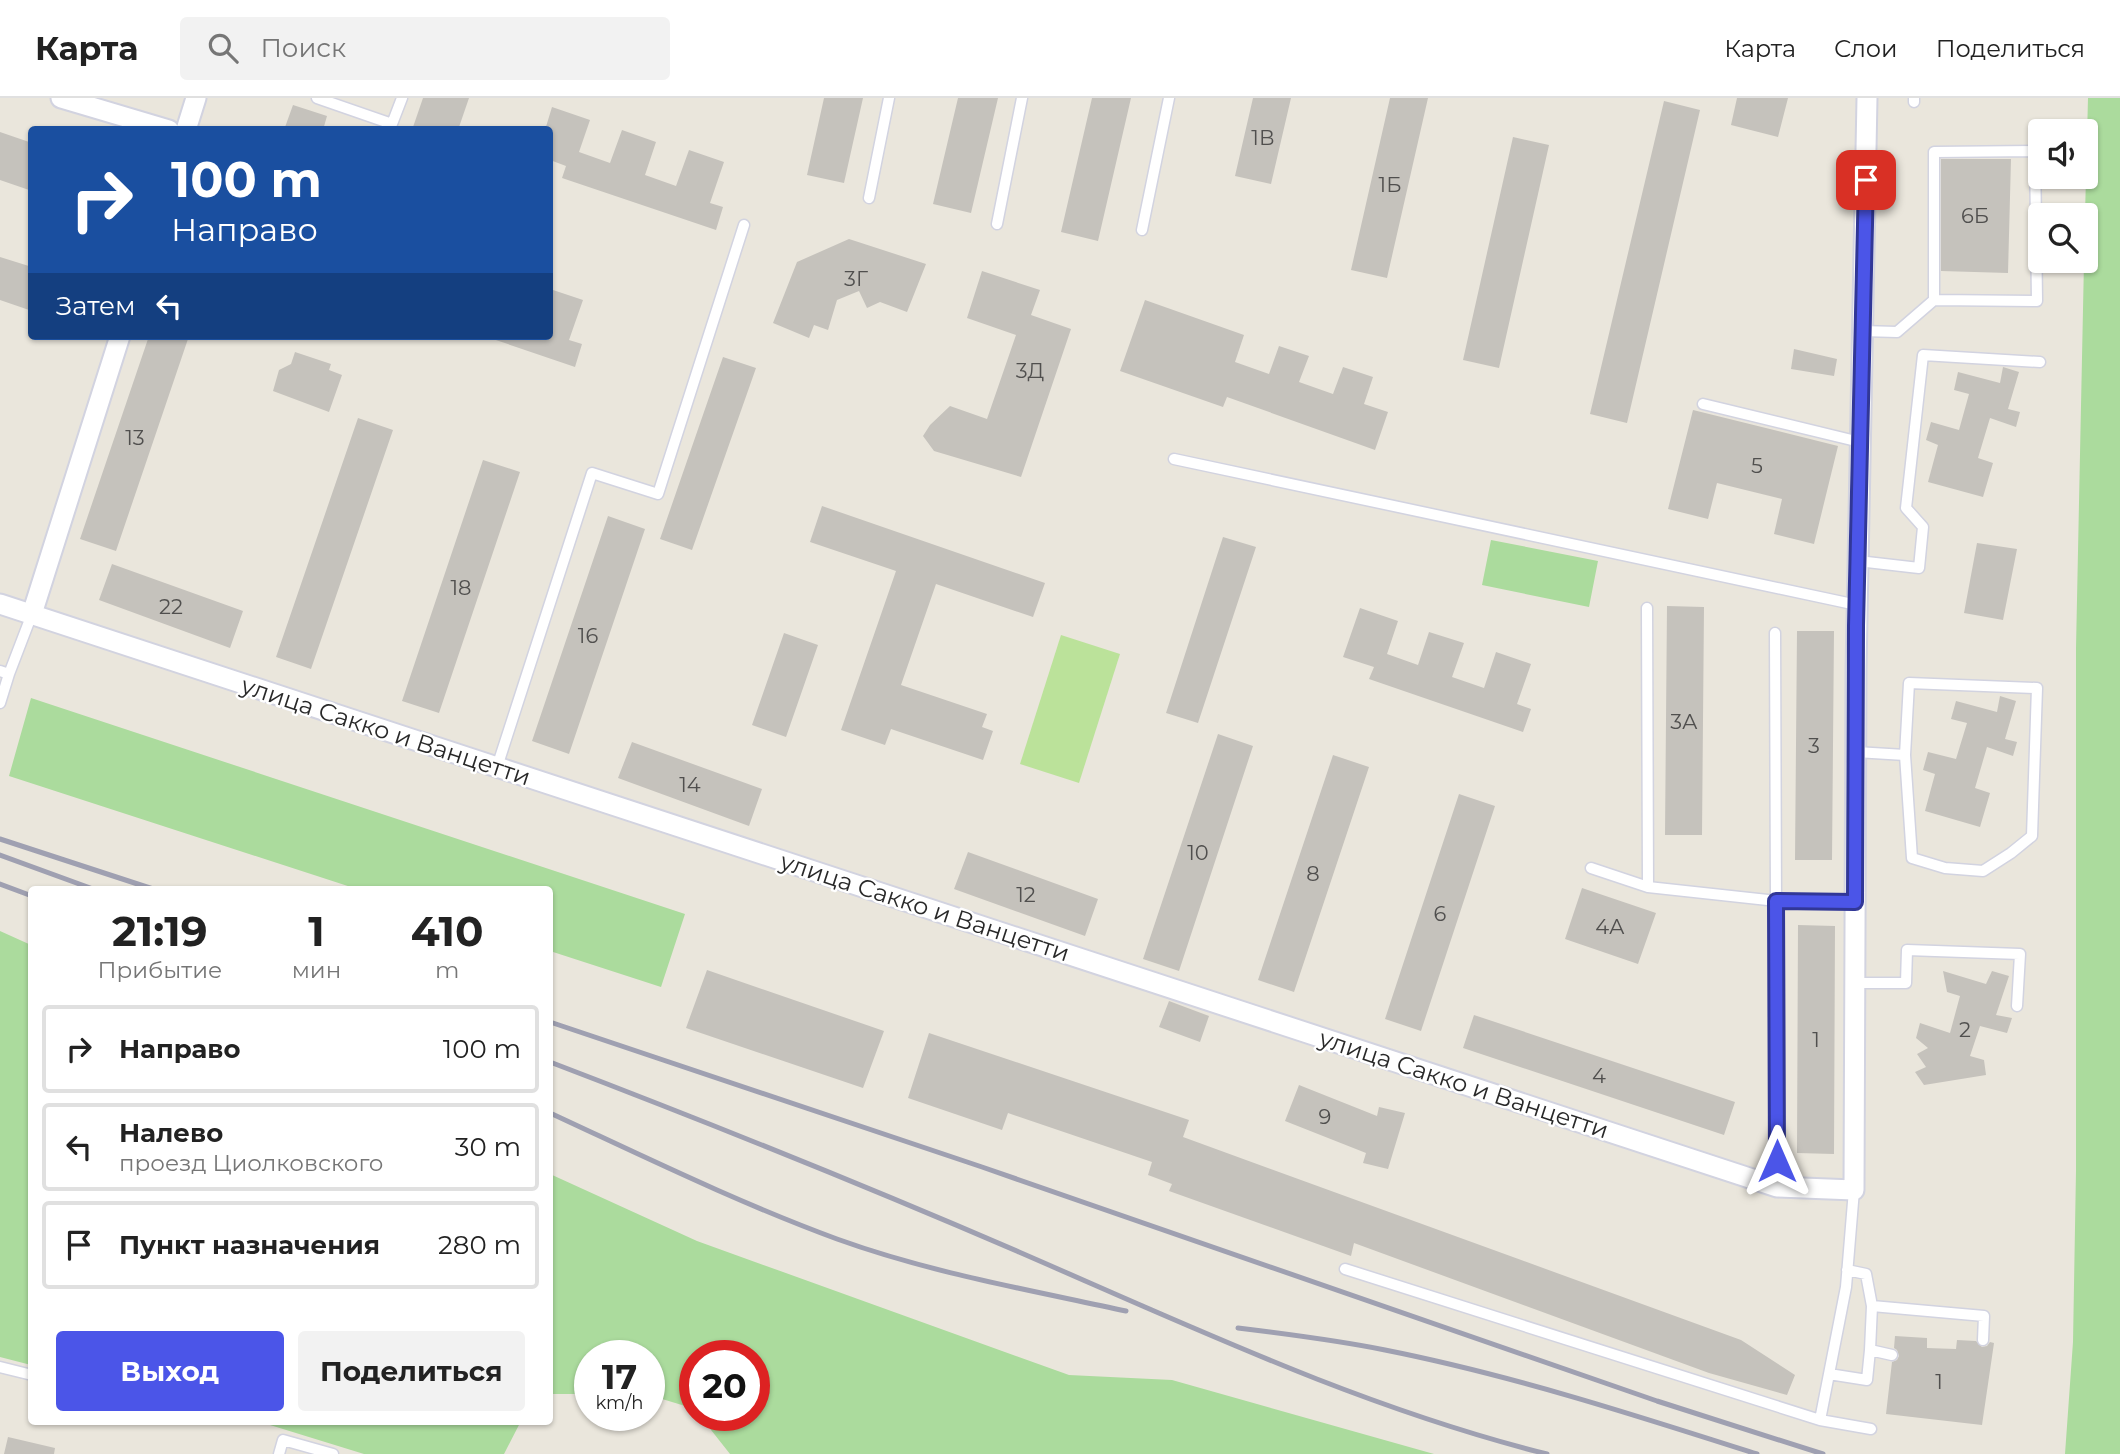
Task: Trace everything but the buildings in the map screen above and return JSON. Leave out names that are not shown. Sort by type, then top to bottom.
[{"type":"street","points":[[61,98],[156,126]]},
{"type":"street","points":[[187,126],[196,98]]},
{"type":"street","points":[[1854,1190],[1857,605],[1867,98]]},
{"type":"street","points":[[32,614],[119,340]]},
{"type":"street","name":"улица Сакко и Ванцетти","points":[[0,604],[1777,1187],[1854,1190]]},
{"type":"lane","points":[[317,98],[392,124],[402,98]]},
{"type":"lane","points":[[869,198],[889,98]]},
{"type":"lane","points":[[997,224],[1022,98]]},
{"type":"lane","points":[[1142,230],[1169,98]]},
{"type":"lane","points":[[1863,331],[1897,332],[1934,300],[2037,301],[2035,151],[1934,152],[1934,300]]},
{"type":"lane","points":[[497,767],[592,473],[658,494],[744,225]]},
{"type":"lane","points":[[1858,561],[1919,568],[1923,527],[1906,508],[1923,355],[2040,362]]},
{"type":"lane","points":[[1703,404],[1860,442]]},
{"type":"lane","points":[[1174,459],[1857,605]]},
{"type":"lane","points":[[1647,608],[1648,887]]},
{"type":"lane","points":[[0,703],[5,672],[32,614]]},
{"type":"lane","points":[[1775,633],[1777,1187]]},
{"type":"lane","points":[[1909,682],[2037,688],[2032,836],[1983,871],[1945,868],[1912,858],[1905,755],[1909,682]]},
{"type":"lane","points":[[1856,752],[1905,755]]},
{"type":"lane","points":[[1591,868],[1648,887],[1776,901],[1855,902]]},
{"type":"lane","points":[[1855,983],[1906,983],[1907,950],[2020,954],[2017,1006]]},
{"type":"lane","points":[[1820,1420],[1846,1287],[1854,1190]]},
{"type":"lane","points":[[1345,1269],[1820,1420],[1871,1429]]},
{"type":"lane","points":[[1829,1374],[1867,1380],[1872,1306],[1866,1273],[1847,1270]]},
{"type":"lane","points":[[1872,1306],[1984,1316],[1983,1340]]},
{"type":"lane","points":[[1870,1350],[1892,1355]]},
{"type":"lane","points":[[0,1367],[28,1374]]},
{"type":"lane","points":[[279,1454],[283,1440],[333,1454]]},
{"type":"green space","points":[[2088,98],[2120,98],[2120,1454],[2065,1454],[2073,1342],[2076,1171],[2076,648],[2084,273],[2098,273],[2098,203],[2085,203],[2086,189],[2098,189],[2098,119],[2087,119]]},
{"type":"green space","points":[[1491,540],[1598,561],[1589,607],[1482,585]]},
{"type":"green space","points":[[1061,635],[1120,654],[1079,783],[1020,764]]},
{"type":"green space","points":[[31,698],[685,914],[661,987],[553,952],[553,886],[348,886],[9,776]]},
{"type":"green space","points":[[0,931],[28,944],[28,1364],[0,1357]]},
{"type":"green space","points":[[553,1175],[697,1241],[1069,1375],[1172,1380],[1434,1454],[730,1454],[712,1431],[770,1431],[770,1340],[679,1340],[679,1404],[665,1400],[665,1340],[574,1340],[574,1394],[553,1394]]},
{"type":"green space","points":[[270,1425],[519,1425],[504,1454],[364,1454]]},
{"type":"railway","points":[[0,839],[144,886]]},
{"type":"railway","points":[[0,855],[85,886]]},
{"type":"railway","points":[[0,884],[28,894]]},
{"type":"railway","points":[[553,1023],[982,1167],[1657,1401],[1823,1454]]},
{"type":"railway","points":[[553,1063],[902,1202],[1214,1337],[1345,1390],[1411,1414],[1547,1454]]},
{"type":"railway","points":[[553,1114],[728,1195],[837,1239],[944,1271],[1126,1311]]},
{"type":"railway","points":[[1238,1328],[1367,1346],[1479,1371],[1757,1454]]},
{"type":"route","points":[[1777,1161],[1776,901],[1855,902],[1856,626],[1866,180]]}]
